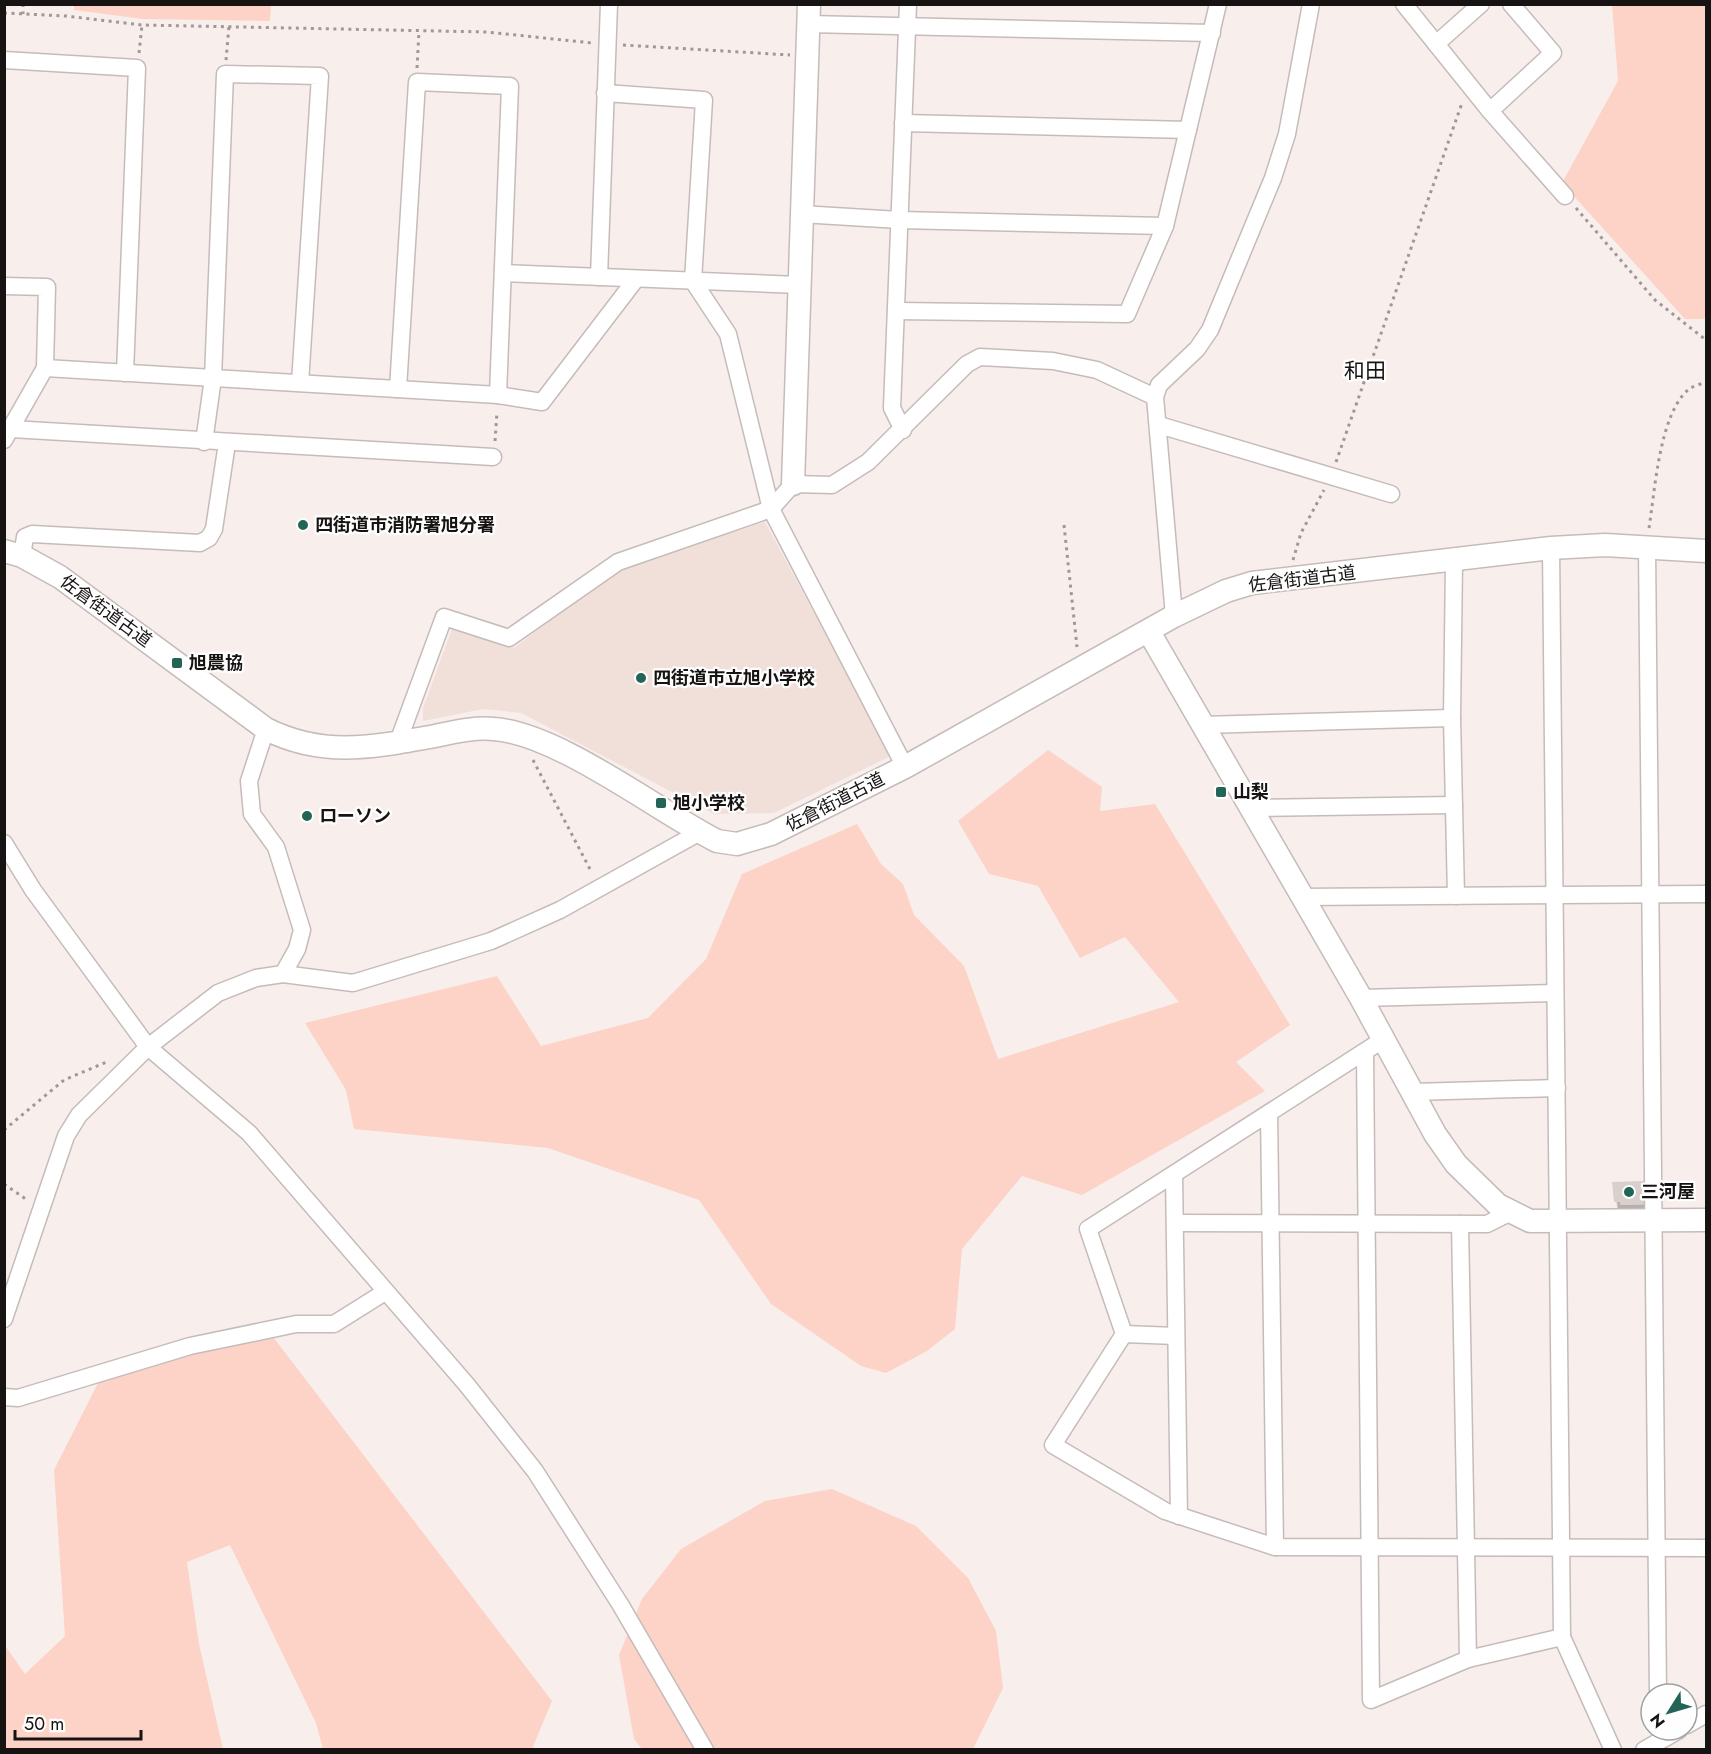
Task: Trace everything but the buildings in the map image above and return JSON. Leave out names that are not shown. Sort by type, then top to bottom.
[{"type":"street","points":[[598,278],[609,4]]},
{"type":"street","points":[[903,430],[891,408],[908,4]]},
{"type":"street","points":[[896,311],[1127,314],[1165,226],[1218,4]]},
{"type":"street","points":[[1174,616],[1155,397],[1160,385],[1197,350],[1210,330],[1274,177],[1287,134],[1311,4]]},
{"type":"street","points":[[1404,4],[1490,111],[1565,195]]},
{"type":"street","points":[[1436,44],[1481,4]]},
{"type":"street","points":[[1490,111],[1553,53],[1511,4]]},
{"type":"street","points":[[398,742],[444,617],[509,638],[618,562],[771,509],[793,484],[808,14],[907,26],[1212,33]]},
{"type":"street","points":[[4,60],[137,68],[125,373]]},
{"type":"street","points":[[204,442],[213,378],[225,74],[320,76],[300,383]]},
{"type":"street","points":[[398,389],[417,82],[510,86],[498,395]]},
{"type":"street","points":[[605,93],[704,100],[693,281],[728,334],[771,509],[905,766]]},
{"type":"street","points":[[903,123],[1188,130]]},
{"type":"street","points":[[801,214],[899,220],[1165,226]]},
{"type":"street","points":[[504,273],[799,285]]},
{"type":"street","points":[[45,368],[498,395],[542,402],[636,279]]},
{"type":"street","points":[[4,286],[47,287],[45,368],[8,435],[204,442],[493,457]]},
{"type":"street","points":[[793,484],[832,484],[868,462],[903,430],[967,364],[980,357],[1053,361],[1097,370],[1155,397]]},
{"type":"street","points":[[1159,425],[1391,494]]},
{"type":"street","points":[[13,553],[25,537],[32,534],[200,543],[209,538],[214,529],[226,443]]},
{"type":"street","name":"佐倉街道古道","points":[[13,553],[60,577],[266,729],[287,740],[330,748],[352,749],[468,730],[493,728],[513,732],[564,752],[717,841],[737,844],[754,841],[905,766],[1174,616],[1226,591],[1252,583],[1551,548],[1605,545],[1707,552]]},
{"type":"street","points":[[1551,548],[1562,1637],[1613,1749]]},
{"type":"street","points":[[1647,548],[1658,1682]]},
{"type":"street","points":[[1454,561],[1452,718],[1456,896]]},
{"type":"street","points":[[1149,632],[1456,1164],[1498,1205],[1530,1221],[1707,1220]]},
{"type":"street","points":[[1202,725],[1452,718]]},
{"type":"street","points":[[266,729],[249,781],[252,814],[276,847],[302,930],[297,949],[283,974]]},
{"type":"street","points":[[1250,808],[1454,805]]},
{"type":"street","points":[[4,1319],[66,1136],[79,1115],[144,1051],[218,993],[256,978],[283,974],[353,983],[491,940],[560,910],[700,832]]},
{"type":"street","points":[[4,843],[33,890],[144,1051],[249,1133],[467,1385],[536,1472],[620,1604],[705,1749]]},
{"type":"street","points":[[1302,897],[1707,894]]},
{"type":"street","points":[[1361,998],[1555,993]]},
{"type":"street","points":[[1125,1334],[1088,1229],[1384,1039]]},
{"type":"street","points":[[1365,1052],[1371,1700],[1468,1659],[1562,1637]]},
{"type":"street","points":[[1413,1092],[1557,1088]]},
{"type":"street","points":[[1269,1113],[1275,1547]]},
{"type":"street","points":[[1174,1174],[1179,1516]]},
{"type":"street","points":[[1175,1223],[1487,1224],[1510,1212]]},
{"type":"street","points":[[1460,1224],[1468,1659]]},
{"type":"street","points":[[4,1397],[18,1398],[190,1346],[296,1324],[334,1324],[385,1292]]},
{"type":"street","points":[[1125,1334],[1176,1336]]},
{"type":"street","points":[[1125,1334],[1053,1444],[1165,1511],[1275,1547],[1707,1548]]},
{"type":"path","points":[[23,4],[23,14]]},
{"type":"path","points":[[4,13],[66,15],[142,25],[487,32],[607,45],[807,56]]},
{"type":"path","points":[[137,68],[142,25]]},
{"type":"path","points":[[225,74],[229,26]]},
{"type":"path","points":[[417,82],[419,31]]},
{"type":"path","points":[[1293,578],[1293,557],[1301,533],[1332,477],[1351,415],[1469,84]]},
{"type":"path","points":[[1565,195],[1655,300],[1707,340]]},
{"type":"path","points":[[1647,548],[1658,471],[1672,411],[1690,389],[1707,381]]},
{"type":"path","points":[[493,457],[498,395]]},
{"type":"path","points":[[1064,525],[1079,670]]},
{"type":"path","points":[[542,743],[532,762],[600,888]]},
{"type":"path","points":[[4,1130],[64,1080],[103,1063],[144,1051]]},
{"type":"path","points":[[4,1184],[20,1193],[40,1213]]},
{"type":"shaded area","points":[[74,4],[271,5],[270,21],[143,19],[74,10]]},
{"type":"shaded area","points":[[1612,5],[1706,5],[1706,319],[1685,319],[1562,183],[1618,81]]},
{"type":"shaded area","name":"四街道市立旭小学校","points":[[765,522],[891,756],[774,813],[714,814],[521,713],[483,709],[423,721],[423,708],[453,626],[514,648],[616,569]]},
{"type":"shaded area","points":[[1048,750],[1102,787],[1100,811],[1155,804],[1290,1025],[1236,1062],[1265,1091],[1082,1195],[1022,1176],[962,1249],[955,1329],[927,1351],[886,1373],[861,1366],[771,1304],[699,1200],[548,1148],[354,1129],[346,1090],[305,1023],[497,976],[541,1046],[648,1018],[706,959],[742,874],[857,824],[881,864],[903,884],[914,915],[964,966],[998,1059],[1179,1002],[1125,937],[1080,958],[1038,886],[989,874],[958,821]]},
{"type":"shaded area","points":[[270,1333],[552,1701],[532,1749],[323,1749],[316,1723],[230,1545],[187,1562],[199,1644],[223,1749],[5,1749],[4,1644],[25,1674],[65,1636],[54,1470],[99,1381]]},
{"type":"shaded area","points":[[832,1489],[916,1526],[968,1578],[996,1631],[1003,1688],[973,1749],[642,1749],[634,1739],[619,1655],[642,1599],[681,1549],[765,1501]]},
{"type":"place","name":"四街道市消防署旭分署","points":[[303,525]]},
{"type":"place","name":"旭農協","points":[[177,663]]},
{"type":"place","name":"四街道市立旭小学校","points":[[641,678]]},
{"type":"place","name":"山梨","points":[[1221,792]]},
{"type":"place","name":"旭小学校","points":[[661,803]]},
{"type":"place","name":"ローソン","points":[[307,816]]},
{"type":"place","name":"三河屋","points":[[1629,1192]]},
{"type":"district","name":"和田","points":[[1365,371]]}]
